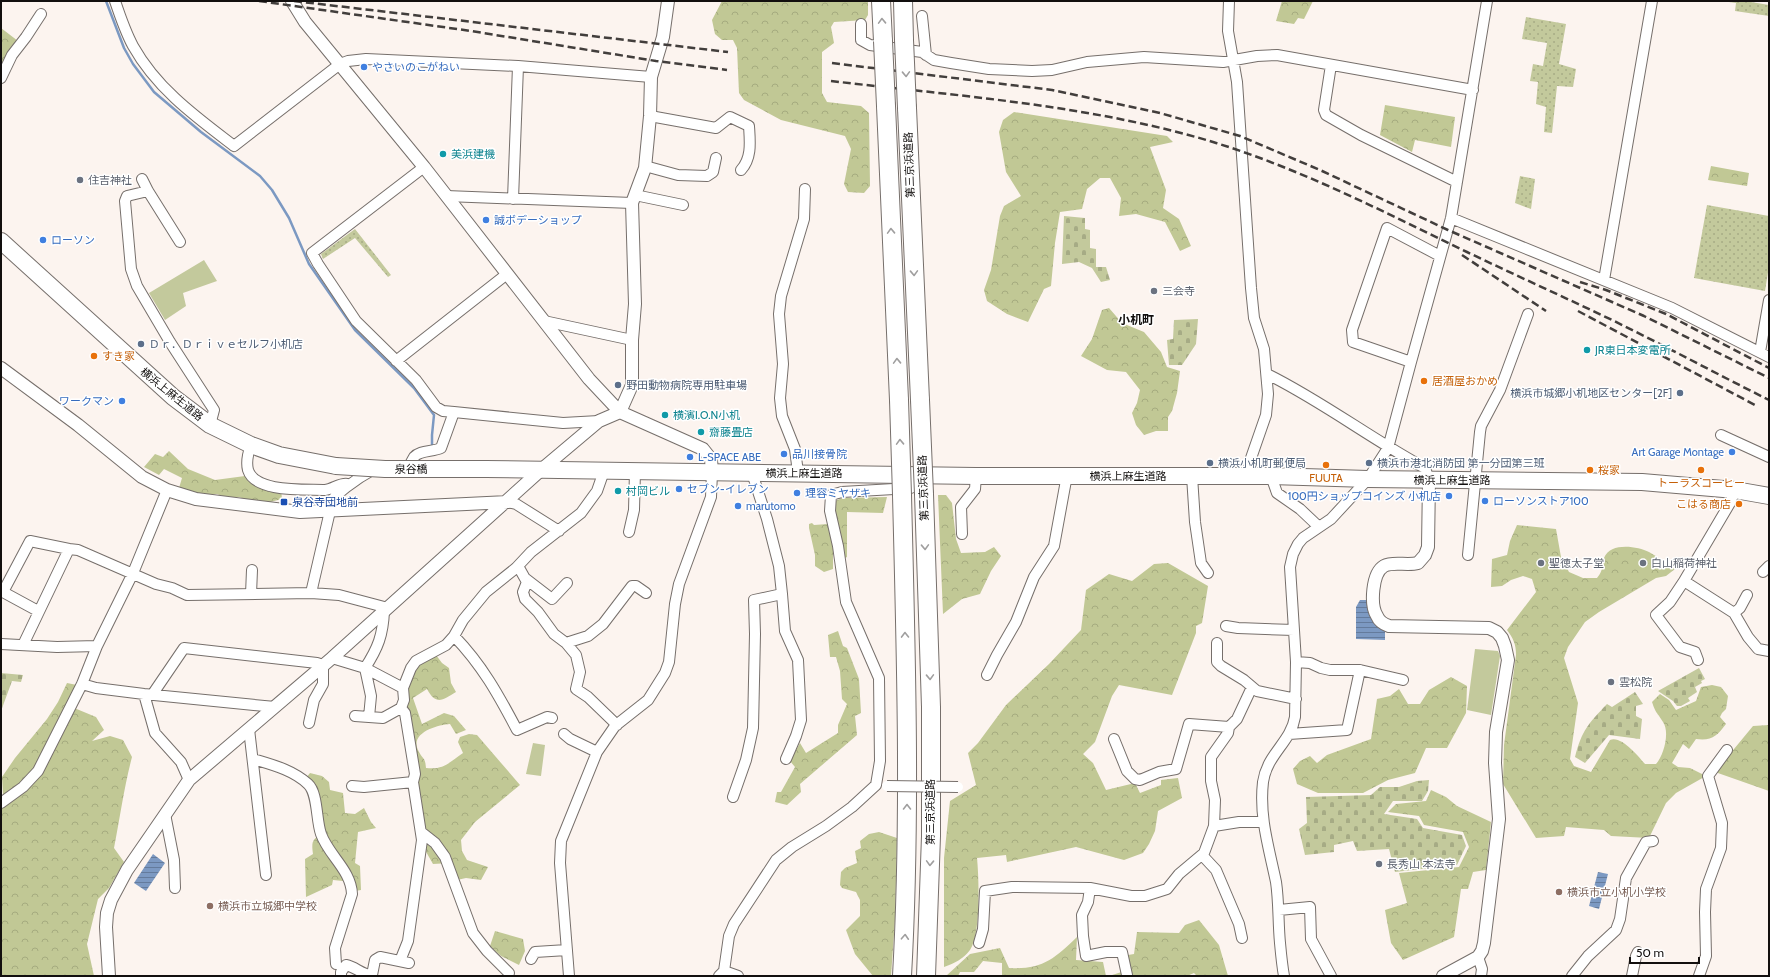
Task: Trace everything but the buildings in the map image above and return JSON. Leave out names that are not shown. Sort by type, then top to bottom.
[{"type":"highway","name":"第三京浜道路","points":[[881,1],[902,494],[907,700],[907,896],[902,976]]},
{"type":"highway","name":"第三京浜道路","points":[[903,1],[924,494],[931,707],[930,836],[926,976]]},
{"type":"main road","name":"横浜上麻生道路","points":[[1,241],[173,397],[210,425],[250,446],[279,455],[336,466]]},
{"type":"main road","name":"泉谷橋","points":[[336,466],[385,469],[486,469]]},
{"type":"main road","name":"横浜上麻生道路","points":[[486,469],[976,476],[1272,476],[1429,480],[1642,482],[1734,490],[1769,496]]},
{"type":"street","points":[[115,1],[134,47],[155,79],[182,104],[234,146],[340,64],[348,61],[366,59],[518,66],[651,77]]},
{"type":"street","points":[[292,1],[305,22],[424,168],[589,379],[620,412],[703,449],[711,459],[711,497],[679,584],[675,604],[669,662],[665,673],[648,700],[617,725],[597,752],[561,841],[560,863],[569,976]]},
{"type":"street","points":[[109,976],[106,927],[107,913],[111,900],[128,870],[189,780],[327,662],[508,502],[542,469],[599,421],[620,412],[632,385],[632,340],[635,304],[634,199],[645,166],[650,116],[651,77],[663,37],[668,1]]},
{"type":"street","points":[[1229,1],[1228,31],[1238,82],[1254,318],[1264,349],[1267,374],[1266,414],[1250,461],[1247,477]]},
{"type":"street","points":[[1284,976],[1276,882],[1263,822],[1264,781],[1267,766],[1289,734],[1294,724],[1296,662],[1290,567],[1293,554],[1298,544],[1303,538],[1331,519],[1368,479],[1388,448],[1410,362],[1451,218],[1487,1]]},
{"type":"street","points":[[1604,280],[1652,1]]},
{"type":"street","points":[[1,78],[12,55],[41,14]]},
{"type":"street","points":[[922,16],[926,55]]},
{"type":"street","points":[[861,24],[861,40],[870,46],[922,52],[934,60],[976,67],[1032,71],[1059,69],[1086,62],[1144,57],[1233,61],[1257,56],[1277,55],[1473,90]]},
{"type":"street","points":[[1331,65],[1324,110],[1326,115],[1457,182]]},
{"type":"street","points":[[512,199],[518,66]]},
{"type":"street","points":[[650,116],[716,128],[730,117],[749,126],[750,150],[746,164],[742,170]]},
{"type":"street","points":[[645,166],[678,175],[693,177],[707,176],[713,172],[716,158]]},
{"type":"street","points":[[424,168],[312,253],[356,321],[416,380],[436,407],[443,410],[563,423],[599,421]]},
{"type":"street","points":[[142,179],[180,242]]},
{"type":"street","points":[[798,473],[795,449],[782,416],[780,398],[783,364],[779,314],[781,296],[804,219],[805,189]]},
{"type":"street","points":[[148,191],[127,196],[125,201],[130,269],[137,286],[163,330],[214,410],[210,425]]},
{"type":"street","points":[[446,196],[512,199],[634,199],[683,205]]},
{"type":"street","points":[[1451,218],[1672,308],[1765,355],[1769,300]]},
{"type":"street","points":[[1410,362],[1353,342],[1352,330],[1387,228],[1440,256]]},
{"type":"street","points":[[396,361],[507,274]]},
{"type":"street","points":[[1468,555],[1481,426],[1500,390],[1528,314]]},
{"type":"street","points":[[544,321],[632,340]]},
{"type":"street","points":[[1,368],[78,425],[142,477],[167,490],[196,499],[300,512],[508,502],[516,504],[559,530]]},
{"type":"street","points":[[1267,374],[1295,388],[1388,448],[1425,468],[1429,480],[1427,552],[1418,563],[1389,564],[1380,569],[1374,578],[1374,608],[1380,621],[1389,626],[1489,628],[1497,632],[1506,646],[1508,660],[1496,732],[1495,763],[1499,819],[1484,943],[1482,951],[1478,957],[1443,976]]},
{"type":"street","points":[[311,593],[327,511],[332,500],[366,473],[379,467],[389,466],[398,475],[403,475],[415,456],[420,453],[432,452],[441,448],[454,412]]},
{"type":"street","points":[[1721,435],[1769,457]]},
{"type":"street","points":[[250,446],[247,464],[248,472],[259,483],[284,488],[325,490],[331,490],[343,483],[351,484]]},
{"type":"street","points":[[355,716],[383,718],[401,708],[404,700],[404,688],[411,668],[416,662],[442,648],[454,636],[462,620],[486,592],[518,566],[531,552],[581,513],[597,491],[604,471]]},
{"type":"street","points":[[629,532],[634,510],[635,471]]},
{"type":"street","points":[[752,473],[767,519],[779,566],[785,631],[798,660],[801,720],[786,759]]},
{"type":"street","points":[[738,976],[722,973],[729,936],[734,924],[776,860],[792,847],[836,818],[876,785],[880,761],[879,678],[846,602],[838,546],[830,511],[831,495],[842,492],[911,488],[910,474]]},
{"type":"street","points":[[987,675],[996,655],[1016,622],[1034,577],[1054,546],[1067,475]]},
{"type":"street","points":[[962,534],[962,507],[975,489],[976,476]]},
{"type":"street","points":[[1192,476],[1195,522],[1201,563],[1208,573]]},
{"type":"street","points":[[1272,476],[1277,493],[1300,509],[1319,527]]},
{"type":"street","points":[[1,803],[33,778],[82,684],[97,646],[133,573],[167,490]]},
{"type":"street","points":[[1698,660],[1694,652],[1680,647],[1656,615],[1670,602],[1684,581],[1730,503],[1734,490]]},
{"type":"street","points":[[38,611],[3,592],[30,541],[78,550],[156,584],[172,588],[187,595],[311,593],[339,595],[386,610]]},
{"type":"street","points":[[23,645],[69,549]]},
{"type":"street","points":[[518,566],[526,579],[552,599],[567,583]]},
{"type":"street","points":[[251,594],[252,570]]},
{"type":"street","points":[[526,579],[527,582],[523,592],[525,599],[538,612],[554,634],[566,643],[576,655],[580,672],[576,689],[588,697],[617,725]]},
{"type":"street","points":[[1684,581],[1734,613],[1758,651],[1769,651]]},
{"type":"street","points":[[566,643],[588,636],[603,624],[632,586],[636,586],[646,593]]},
{"type":"street","points":[[733,797],[746,760],[753,728],[755,634],[754,600],[782,594]]},
{"type":"street","points":[[1734,613],[1740,608],[1747,595]]},
{"type":"street","points":[[369,717],[372,696],[365,668],[380,642],[386,610]]},
{"type":"street","points":[[1226,626],[1238,628],[1294,630]]},
{"type":"street","points":[[454,636],[470,652],[489,678],[518,730],[547,717],[552,718]]},
{"type":"street","points":[[1217,643],[1217,662],[1221,666],[1257,691],[1296,699]]},
{"type":"street","points":[[1,644],[56,647],[97,646]]},
{"type":"street","points":[[189,780],[180,762],[155,734],[148,694],[184,648],[327,662],[365,668],[404,688]]},
{"type":"street","points":[[309,723],[314,700],[323,684],[327,662]]},
{"type":"street","points":[[1296,662],[1310,663],[1330,670],[1360,670],[1403,680]]},
{"type":"street","points":[[1289,734],[1347,730],[1360,670]]},
{"type":"street","points":[[82,684],[96,688],[275,707]]},
{"type":"street","points":[[979,944],[983,929],[985,891],[1012,887],[1090,888],[1131,896],[1145,896],[1167,889],[1179,874],[1202,855],[1214,826],[1215,800],[1211,781],[1211,757],[1228,733],[1252,687]]},
{"type":"street","points":[[341,976],[341,972],[346,965],[351,966],[366,975],[372,975],[375,960],[380,957],[404,962],[422,840],[413,782],[415,774],[405,713],[401,708]]},
{"type":"street","points":[[1114,739],[1127,771],[1135,779],[1140,780],[1159,772],[1176,769],[1189,724],[1230,727]]},
{"type":"street","points":[[249,729],[266,875]]},
{"type":"street","points":[[564,734],[570,739],[597,752]]},
{"type":"street","points":[[1699,976],[1706,956],[1706,889],[1721,848],[1722,841],[1722,823],[1708,776],[1727,750]]},
{"type":"street","points":[[253,759],[290,771],[309,785],[314,792],[316,812],[326,846],[348,874],[352,886],[352,894],[335,948],[336,964]]},
{"type":"street","points":[[352,786],[364,787],[413,782]]},
{"type":"street","points":[[876,785],[958,787]]},
{"type":"street","points":[[165,814],[174,860],[175,888]]},
{"type":"street","points":[[1214,826],[1239,822],[1263,822]]},
{"type":"street","points":[[421,832],[435,843],[444,857],[474,933],[487,950],[509,973]]},
{"type":"street","points":[[1572,976],[1588,956],[1616,930],[1620,919],[1626,878],[1646,842],[1653,841]]},
{"type":"street","points":[[1202,855],[1216,870],[1239,924],[1242,938]]},
{"type":"street","points":[[1090,888],[1088,902],[1082,915],[1086,956],[1106,952],[1122,952],[1127,975]]},
{"type":"street","points":[[1279,910],[1310,907],[1311,939],[1331,976]]},
{"type":"street","points":[[531,959],[535,952],[567,950]]},
{"type":"street","points":[[1632,976],[1638,952]]},
{"type":"street","points":[[1478,957],[1482,969],[1481,976]]},
{"type":"green space","points":[[722,1],[868,1],[868,15],[865,20],[834,22],[831,27],[834,43],[822,52],[822,93],[827,102],[861,106],[869,113],[870,186],[864,193],[848,192],[844,184],[851,149],[845,136],[781,120],[744,100],[739,93],[737,48],[733,40],[722,40],[715,34],[712,20]]},
{"type":"green space","points":[[1282,1],[1313,1],[1304,19],[1298,18],[1294,24],[1276,21]]},
{"type":"green space","points":[[1722,1],[1745,1],[1769,5],[1769,16],[1735,11],[1736,3]]},
{"type":"green space","points":[[1526,17],[1566,24],[1559,64],[1576,69],[1573,87],[1557,86],[1552,133],[1544,132],[1546,107],[1536,104],[1538,82],[1530,81],[1533,64],[1543,66],[1547,43],[1522,39]]},
{"type":"green space","points":[[1,28],[18,41],[1,69]]},
{"type":"green space","points":[[1385,105],[1455,117],[1451,147],[1415,140],[1412,152],[1380,135]]},
{"type":"green space","points":[[1014,112],[1167,136],[1173,142],[1150,147],[1166,190],[1163,208],[1179,219],[1191,246],[1180,251],[1165,222],[1136,214],[1119,216],[1121,198],[1110,178],[1100,178],[1087,189],[1082,209],[1060,212],[1055,243],[1051,286],[1044,289],[1028,322],[1007,314],[987,301],[984,290],[991,270],[1000,216],[1004,206],[1021,196],[1006,172],[999,132],[1003,120]]},
{"type":"green space","points":[[1711,166],[1749,173],[1747,186],[1708,180]]},
{"type":"green space","points":[[1520,176],[1535,179],[1531,209],[1515,203]]},
{"type":"green space","points":[[1707,205],[1769,216],[1769,266],[1765,291],[1694,278]]},
{"type":"green space","points":[[1064,216],[1085,218],[1085,229],[1090,230],[1090,248],[1096,249],[1096,267],[1106,267],[1110,280],[1101,282],[1092,268],[1079,262],[1062,264]]},
{"type":"green space","points":[[355,229],[391,275],[388,277],[355,238],[323,259],[321,254]]},
{"type":"green space","points":[[204,260],[217,281],[183,293],[186,306],[165,320],[149,293]]},
{"type":"green space","points":[[1109,308],[1122,323],[1144,332],[1161,352],[1167,367],[1180,371],[1177,393],[1172,411],[1168,417],[1168,431],[1156,431],[1144,435],[1136,425],[1132,413],[1137,403],[1140,390],[1126,372],[1107,370],[1081,356],[1092,339],[1102,310]]},
{"type":"green space","points":[[1198,319],[1196,344],[1182,365],[1169,365],[1167,340],[1173,339],[1174,320]]},
{"type":"green space","points":[[169,451],[188,469],[215,480],[245,476],[259,487],[281,489],[282,499],[270,502],[251,501],[239,497],[227,498],[217,494],[206,495],[179,488],[182,478],[164,469],[159,475],[144,467],[155,454],[163,457]]},
{"type":"green space","points":[[938,495],[946,495],[952,503],[956,539],[961,553],[985,552],[994,547],[1001,556],[991,571],[980,594],[962,599],[943,614]]},
{"type":"green space","points":[[887,497],[883,513],[847,512],[847,557],[843,559],[833,502],[842,498]]},
{"type":"green space","points":[[812,523],[814,525],[828,524],[833,549],[833,569],[824,572],[815,566],[815,555],[809,528],[809,524]]},
{"type":"green space","points":[[1517,525],[1556,529],[1561,557],[1569,572],[1583,578],[1597,578],[1602,570],[1603,561],[1607,553],[1618,547],[1631,547],[1644,550],[1675,569],[1666,576],[1656,578],[1585,622],[1568,647],[1564,658],[1578,703],[1570,759],[1574,766],[1591,772],[1610,740],[1614,739],[1629,747],[1645,764],[1656,764],[1664,749],[1666,737],[1665,726],[1652,702],[1660,694],[1669,700],[1676,710],[1696,701],[1701,687],[1712,685],[1721,687],[1728,696],[1726,709],[1720,717],[1726,724],[1723,728],[1714,737],[1696,739],[1689,749],[1683,744],[1672,763],[1678,767],[1690,768],[1706,776],[1676,793],[1666,803],[1649,838],[1611,836],[1604,830],[1566,827],[1564,836],[1536,838],[1503,784],[1504,745],[1516,655],[1514,641],[1507,630],[1536,592],[1532,579],[1523,576],[1511,580],[1502,586],[1491,587],[1492,559],[1507,555],[1510,541]]},
{"type":"green space","points":[[1168,563],[1208,586],[1202,623],[1196,626],[1196,633],[1172,695],[1119,685],[1112,696],[1095,742],[1083,754],[1093,763],[1106,790],[1135,783],[1140,793],[1161,785],[1161,780],[1178,778],[1182,798],[1158,811],[1155,831],[1143,853],[1124,860],[1076,847],[1007,862],[1006,855],[977,858],[978,919],[974,942],[965,956],[944,967],[944,858],[950,801],[976,785],[968,753],[978,743],[1006,705],[1049,664],[1081,630],[1086,590],[1109,574],[1132,581],[1154,564]]},
{"type":"green space","points":[[838,631],[843,646],[847,648],[859,679],[861,713],[855,716],[857,735],[800,784],[801,792],[787,805],[775,802],[777,792],[781,792],[795,767],[790,761],[800,743],[806,753],[838,733],[838,725],[847,704],[842,699],[840,671],[836,657],[830,657],[828,635]]},
{"type":"green space","points":[[1475,649],[1498,651],[1500,656],[1491,715],[1467,710]]},
{"type":"green space","points":[[436,655],[442,663],[449,668],[451,683],[456,692],[443,699],[437,700],[427,689],[413,698],[422,724],[444,713],[454,716],[466,730],[456,734],[450,724],[432,728],[421,735],[417,740],[417,745],[419,752],[425,760],[426,768],[442,767],[449,763],[463,753],[458,742],[460,737],[469,734],[477,735],[520,785],[475,822],[461,840],[462,851],[467,860],[488,867],[481,880],[466,878],[457,880],[450,863],[433,864],[425,850],[405,707],[406,687],[419,663]]},
{"type":"green space","points":[[1699,668],[1705,679],[1701,681],[1702,683],[1695,687],[1697,692],[1688,698],[1690,701],[1681,706],[1677,706],[1673,701],[1658,691]]},
{"type":"green space","points":[[1,673],[23,675],[21,682],[12,681],[1,711]]},
{"type":"green space","points":[[1451,677],[1467,686],[1466,713],[1447,748],[1426,748],[1415,773],[1388,780],[1363,793],[1318,793],[1297,784],[1293,769],[1300,761],[1310,756],[1317,763],[1327,755],[1371,739],[1377,699],[1390,696],[1399,689],[1408,704],[1420,704],[1429,690]]},
{"type":"green space","points":[[67,683],[77,685],[67,705],[96,717],[104,730],[92,741],[110,736],[123,740],[132,757],[124,791],[114,848],[124,862],[109,888],[98,899],[87,944],[94,976],[1,976],[2,777],[15,758],[47,719],[58,702]]},
{"type":"green space","points":[[1635,692],[1643,704],[1636,706],[1636,716],[1642,719],[1640,739],[1609,735],[1585,763],[1575,757],[1580,740],[1586,728],[1600,711],[1607,704],[1612,707]]},
{"type":"green space","points":[[1769,725],[1769,791],[1715,772],[1753,726]]},
{"type":"green space","points":[[533,743],[545,745],[541,776],[526,774]]},
{"type":"green space","points":[[310,773],[322,776],[329,782],[330,790],[343,793],[345,813],[355,814],[364,808],[371,822],[376,828],[358,832],[355,863],[360,866],[361,890],[355,891],[353,882],[333,880],[332,885],[306,897],[305,859],[313,854],[313,843],[323,832],[306,778]]},
{"type":"green space","points":[[1429,780],[1428,791],[1422,801],[1393,801],[1384,814],[1417,819],[1423,828],[1462,835],[1466,846],[1457,865],[1395,872],[1389,849],[1357,851],[1353,841],[1334,845],[1334,852],[1305,855],[1299,829],[1307,823],[1306,797],[1371,795],[1380,787],[1399,787],[1417,781]]},
{"type":"green space","points":[[1431,790],[1446,797],[1457,806],[1491,822],[1486,870],[1473,872],[1468,889],[1461,889],[1454,937],[1403,960],[1391,943],[1385,910],[1407,903],[1399,873],[1459,867],[1469,847],[1463,832],[1424,825],[1419,816],[1388,812],[1396,804],[1426,801]]},
{"type":"green space","points":[[879,832],[897,838],[895,920],[891,976],[873,976],[855,954],[846,930],[860,916],[860,900],[856,892],[842,888],[840,885],[841,872],[845,868],[857,863],[855,851],[861,848],[860,841],[869,834]]},
{"type":"green space","points":[[1199,920],[1219,945],[1228,976],[1197,976],[1194,973],[1187,976],[1109,976],[1131,969],[1128,955],[1134,954],[1137,932],[1179,933],[1185,925]]},
{"type":"green space","points":[[495,931],[523,939],[525,951],[519,965],[501,956],[490,946]]},
{"type":"green space","points":[[1077,937],[1076,960],[1103,962],[1106,976],[1002,976],[1002,963],[983,961],[974,972],[960,972],[958,976],[946,976],[970,954],[1000,948],[1009,968],[1039,965],[1054,957]]},
{"type":"water","points":[[1360,600],[1367,600],[1371,618],[1376,626],[1385,631],[1385,640],[1356,639],[1356,607]]},
{"type":"water","points":[[153,854],[165,863],[146,891],[134,883]]},
{"type":"water","points":[[1598,872],[1608,874],[1599,909],[1589,906]]},
{"type":"waterway","points":[[106,1],[124,48],[133,64],[154,92],[201,132],[260,176],[272,190],[289,218],[309,264],[355,330],[414,388],[434,415],[432,447]]},
{"type":"railway","points":[[259,1],[471,31],[656,61],[727,70]]},
{"type":"railway","points":[[294,1],[728,52]]},
{"type":"railway","points":[[832,63],[1052,90],[1160,113],[1240,136],[1320,170],[1448,230],[1644,316],[1769,378]]},
{"type":"railway","points":[[831,81],[976,97],[1072,110],[1167,129],[1246,153],[1342,192],[1612,320],[1769,400]]},
{"type":"railway","points":[[1462,255],[1546,311]]},
{"type":"railway","points":[[1580,282],[1606,290],[1666,314],[1769,368]]},
{"type":"railway","points":[[1578,311],[1755,405]]},
{"type":"place","name":"やさいのこがねい","points":[[364,67]]},
{"type":"place","name":"美浜建機","points":[[443,154]]},
{"type":"place","name":"住吉神社","points":[[80,180]]},
{"type":"place","name":"誠ボデーショップ","points":[[486,220]]},
{"type":"place","name":"ローソン","points":[[43,240]]},
{"type":"place","name":"三会寺","points":[[1154,291]]},
{"type":"place","name":"Ｄｒ．Ｄｒｉｖｅセルフ小机店","points":[[141,344]]},
{"type":"place","name":"JR東日本変電所","points":[[1587,350]]},
{"type":"place","name":"すき家","points":[[94,356]]},
{"type":"place","name":"居酒屋おかめ","points":[[1424,381]]},
{"type":"place","name":"野田動物病院専用駐車場","points":[[618,385]]},
{"type":"place","name":"横浜市城郷小机地区センター[2F]","points":[[1680,393]]},
{"type":"place","name":"ワークマン","points":[[122,401]]},
{"type":"place","name":"横濱I.O.N小机","points":[[665,415]]},
{"type":"place","name":"齋藤畳店","points":[[701,432]]},
{"type":"place","name":"Art Garage Montage","points":[[1732,452]]},
{"type":"place","name":"品川接骨院","points":[[784,454]]},
{"type":"place","name":"L-SPACE ABE","points":[[690,457]]},
{"type":"place","name":"横浜小机町郵便局","points":[[1210,463]]},
{"type":"place","name":"横浜市港北消防団 第一分団第三班","points":[[1369,463]]},
{"type":"place","name":"FUUTA","points":[[1326,465]]},
{"type":"place","name":"桜家","points":[[1590,470]]},
{"type":"place","name":"トーラスコーヒー","points":[[1701,470]]},
{"type":"place","name":"セブン-イレブン","points":[[679,489]]},
{"type":"place","name":"村岡ビル","points":[[618,491]]},
{"type":"place","name":"理容ミヤザキ","points":[[797,493]]},
{"type":"place","name":"100円ショップコインズ 小机店","points":[[1449,496]]},
{"type":"place","name":"ローソンストア100","points":[[1485,501]]},
{"type":"place","name":"泉谷寺団地前","points":[[284,502]]},
{"type":"place","name":"こはる商店","points":[[1739,504]]},
{"type":"place","name":"marutomo","points":[[738,506]]},
{"type":"place","name":"聖徳太子堂","points":[[1541,563]]},
{"type":"place","name":"白山稲荷神社","points":[[1643,563]]},
{"type":"place","name":"雲松院","points":[[1611,682]]},
{"type":"place","name":"長秀山 本法寺","points":[[1379,864]]},
{"type":"place","name":"横浜市立小机小学校","points":[[1559,892]]},
{"type":"place","name":"横浜市立城郷中学校","points":[[210,906]]},
{"type":"district","name":"小机町","points":[[1136,320]]}]
